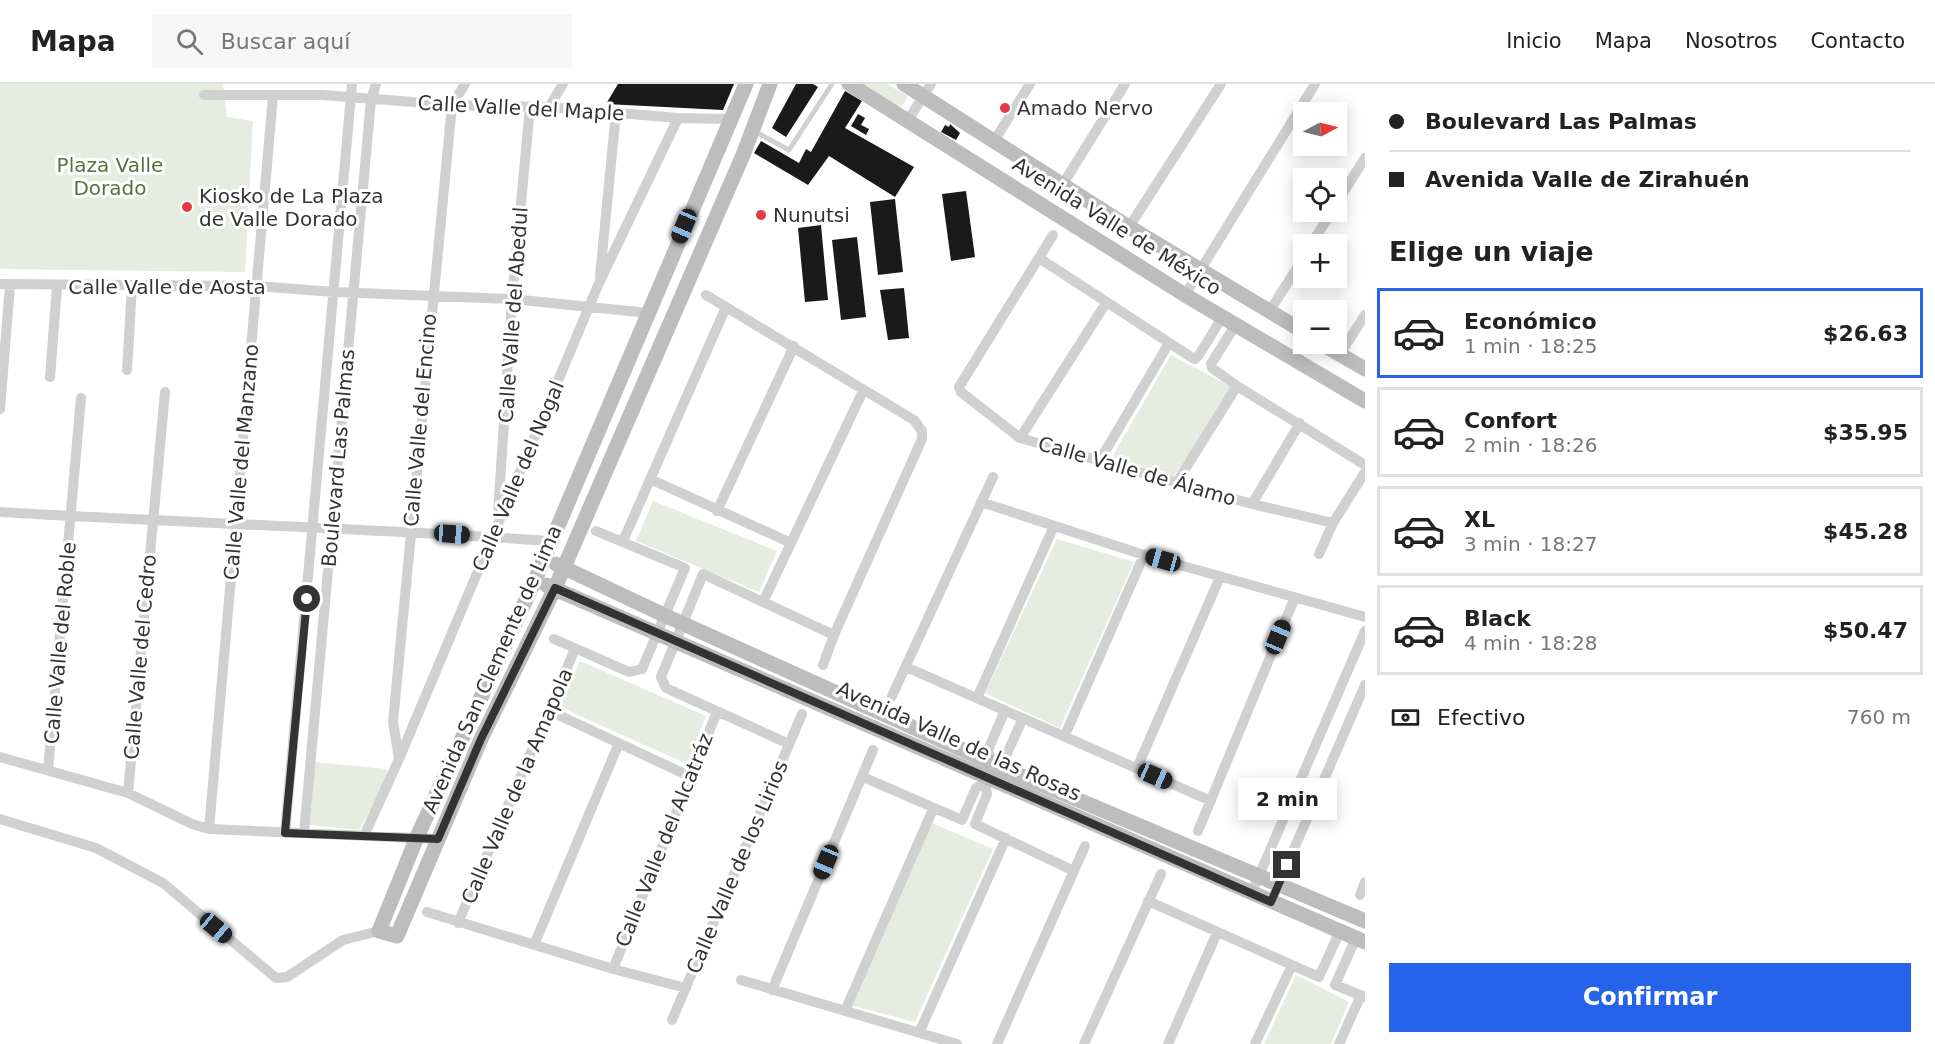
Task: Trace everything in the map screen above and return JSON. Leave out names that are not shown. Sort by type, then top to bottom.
[{"type":"street","points":[[240,84],[242,96]]},
{"type":"street","name":"Boulevard Las Palmas","points":[[285,833],[352,84]]},
{"type":"street","name":"Boulevard Las Palmas","points":[[304,833],[371,100],[376,84]]},
{"type":"street","name":"Calle Valle del Encino","points":[[399,759],[393,722],[432,297],[452,105],[465,84]]},
{"type":"street","points":[[549,107],[563,84]]},
{"type":"street","name":"Avenida San Clemente de Lima","points":[[746,84],[535,580],[417,837],[379,931],[397,936],[481,739],[555,588],[770,84]]},
{"type":"street","name":"Avenida Valle de México","points":[[849,84],[1185,295],[1365,401]]},
{"type":"street","name":"Avenida Valle de México","points":[[904,84],[927,90],[994,141],[1129,227],[1293,326]]},
{"type":"street","points":[[994,141],[1030,84]]},
{"type":"street","points":[[1063,184],[1125,84]]},
{"type":"street","points":[[1129,227],[1221,84]]},
{"type":"street","points":[[1185,295],[1315,84]]},
{"type":"street","name":"Calle Valle del Maple","points":[[204,94],[273,96],[322,89],[350,98],[371,100],[452,105],[549,107],[678,118],[730,119]]},
{"type":"street","points":[[908,120],[927,90]]},
{"type":"street","name":"Calle Valle del Manzano","points":[[209,829],[273,96]]},
{"type":"street","name":"Calle Valle del Abedul","points":[[498,522],[512,299],[530,107]]},
{"type":"street","points":[[599,283],[616,112]]},
{"type":"street","name":"Calle Valle del Nogal","points":[[364,836],[399,759],[599,283],[678,118]]},
{"type":"street","points":[[1347,187],[1365,158]]},
{"type":"street","points":[[1053,235],[1039,258],[1195,358],[1230,320]]},
{"type":"street","name":"Calle Valle de Álamo","points":[[1039,258],[958,387],[961,392],[1020,438],[1252,504],[1333,523]]},
{"type":"street","points":[[1269,312],[1293,274]]},
{"type":"street","points":[[0,409],[5,285]]},
{"type":"street","name":"Calle Valle de Aosta","points":[[5,285],[256,286],[432,297],[512,299],[648,313]]},
{"type":"street","points":[[50,377],[57,287]]},
{"type":"street","points":[[127,370],[132,287]]},
{"type":"street","points":[[706,295],[914,420],[922,431],[922,439],[834,635],[823,666]]},
{"type":"street","points":[[1020,438],[1106,303]]},
{"type":"street","points":[[623,541],[726,307]]},
{"type":"street","points":[[1347,343],[1365,315]]},
{"type":"street","points":[[1230,320],[1211,364],[1212,368],[1237,386],[1365,465]]},
{"type":"street","points":[[1100,460],[1169,343]]},
{"type":"street","points":[[717,511],[794,346]]},
{"type":"street","points":[[1340,354],[1365,369]]},
{"type":"street","points":[[1178,482],[1237,386]]},
{"type":"street","points":[[763,602],[789,542],[863,390]]},
{"type":"street","name":"Calle Valle del Cedro","points":[[128,793],[165,392]]},
{"type":"street","name":"Calle Valle del Roble","points":[[48,770],[81,398]]},
{"type":"street","points":[[1252,504],[1300,423]]},
{"type":"street","points":[[1319,554],[1333,523],[1365,472]]},
{"type":"street","points":[[892,696],[993,477]]},
{"type":"street","points":[[650,479],[789,542]]},
{"type":"street","points":[[981,502],[1144,555],[1365,617]]},
{"type":"street","points":[[0,512],[235,526],[410,531],[550,541]]},
{"type":"street","points":[[977,698],[1054,526]]},
{"type":"street","points":[[554,639],[629,672],[642,669],[685,568],[596,531]]},
{"type":"street","points":[[1065,735],[1144,555]]},
{"type":"street","name":"Avenida Valle de las Rosas","points":[[544,558],[988,774],[1258,876],[1365,921]]},
{"type":"street","points":[[789,744],[662,684],[661,677],[703,574],[834,635]]},
{"type":"street","points":[[1137,768],[1220,577]]},
{"type":"street","name":"Avenida Valle de las Rosas","points":[[535,580],[988,774],[1251,894],[1360,940]]},
{"type":"street","points":[[1198,831],[1295,597]]},
{"type":"street","points":[[1251,894],[1365,631]]},
{"type":"street","name":"Calle Valle de la Amapola","points":[[459,923],[575,649]]},
{"type":"street","points":[[906,667],[1211,801]]},
{"type":"street","points":[[1271,902],[1365,685]]},
{"type":"street","points":[[1005,710],[988,750],[987,794],[975,824],[1074,871]]},
{"type":"street","points":[[550,711],[689,776]]},
{"type":"street","name":"Calle Valle del Alcatráz","points":[[613,969],[717,711]]},
{"type":"street","name":"Calle Valle de los Lirios","points":[[672,1020],[802,714]]},
{"type":"street","points":[[863,777],[962,820],[976,788],[1005,758],[1023,718]]},
{"type":"street","points":[[534,945],[619,743]]},
{"type":"street","points":[[772,990],[873,750]]},
{"type":"street","points":[[0,757],[128,793],[192,824],[209,829],[438,839]]},
{"type":"street","points":[[845,1011],[933,808]]},
{"type":"street","points":[[0,819],[96,848],[163,883],[276,978],[287,977],[343,940],[379,931]]},
{"type":"street","points":[[919,1033],[1006,838]]},
{"type":"street","points":[[997,1044],[1085,846]]},
{"type":"street","points":[[1084,1044],[1161,874]]},
{"type":"street","points":[[1360,895],[1365,882]]},
{"type":"street","points":[[1148,901],[1319,977],[1340,931]]},
{"type":"street","points":[[427,912],[613,969],[686,988]]},
{"type":"street","points":[[1168,1044],[1217,933]]},
{"type":"street","points":[[1339,1044],[1363,996],[1335,985],[1360,940]]},
{"type":"street","points":[[1255,1044],[1292,965]]},
{"type":"street","points":[[741,980],[957,1044]]},
{"type":"lane","points":[[752,130],[789,150],[832,84]]},
{"type":"green space","name":"Plaza Valle Dorado","points":[[0,84],[223,84],[227,117],[253,121],[245,272],[0,269]]},
{"type":"green space","points":[[861,84],[887,84],[908,96],[901,108]]},
{"type":"green space","points":[[1171,355],[1233,388],[1173,477],[1112,457]]},
{"type":"green space","points":[[653,501],[777,551],[759,592],[636,541]]},
{"type":"green space","points":[[1057,539],[1134,562],[1060,728],[985,693]]},
{"type":"green space","points":[[580,661],[706,716],[687,764],[560,707]]},
{"type":"green space","points":[[315,762],[387,769],[386,782],[359,830],[310,825]]},
{"type":"green space","points":[[932,823],[993,849],[915,1022],[853,1006]]},
{"type":"green space","points":[[1296,975],[1349,1002],[1331,1044],[1264,1044]]},
{"type":"building","points":[[618,84],[734,84],[723,110],[606,104]]},
{"type":"building","points":[[796,84],[813,84],[818,87],[786,137],[772,128]]},
{"type":"building","points":[[845,91],[862,101],[845,128],[914,167],[895,197],[829,156],[808,185],[754,153],[761,141],[799,163],[806,149],[811,152]]},
{"type":"building","points":[[858,114],[865,118],[861,125],[869,129],[866,135],[851,126]]},
{"type":"building","points":[[950,124],[960,133],[956,140],[941,132],[945,125],[949,127]]},
{"type":"building","points":[[966,191],[975,257],[951,261],[942,194]]},
{"type":"building","points":[[895,199],[903,272],[878,275],[870,202]]},
{"type":"building","points":[[821,225],[828,300],[805,302],[798,228]]},
{"type":"building","points":[[857,237],[866,317],[841,320],[832,240]]},
{"type":"building","points":[[904,288],[909,338],[888,340],[880,290]]},
{"type":"place","name":"Amado Nervo","points":[[1005,108]]},
{"type":"place","name":"Kiosko de La Plaza de Valle Dorado","points":[[187,207]]},
{"type":"place","name":"Nunutsi","points":[[761,215]]},
{"type":"route","points":[[307,599],[285,833],[438,839],[481,739],[555,588],[1271,902],[1287,865]]}]
